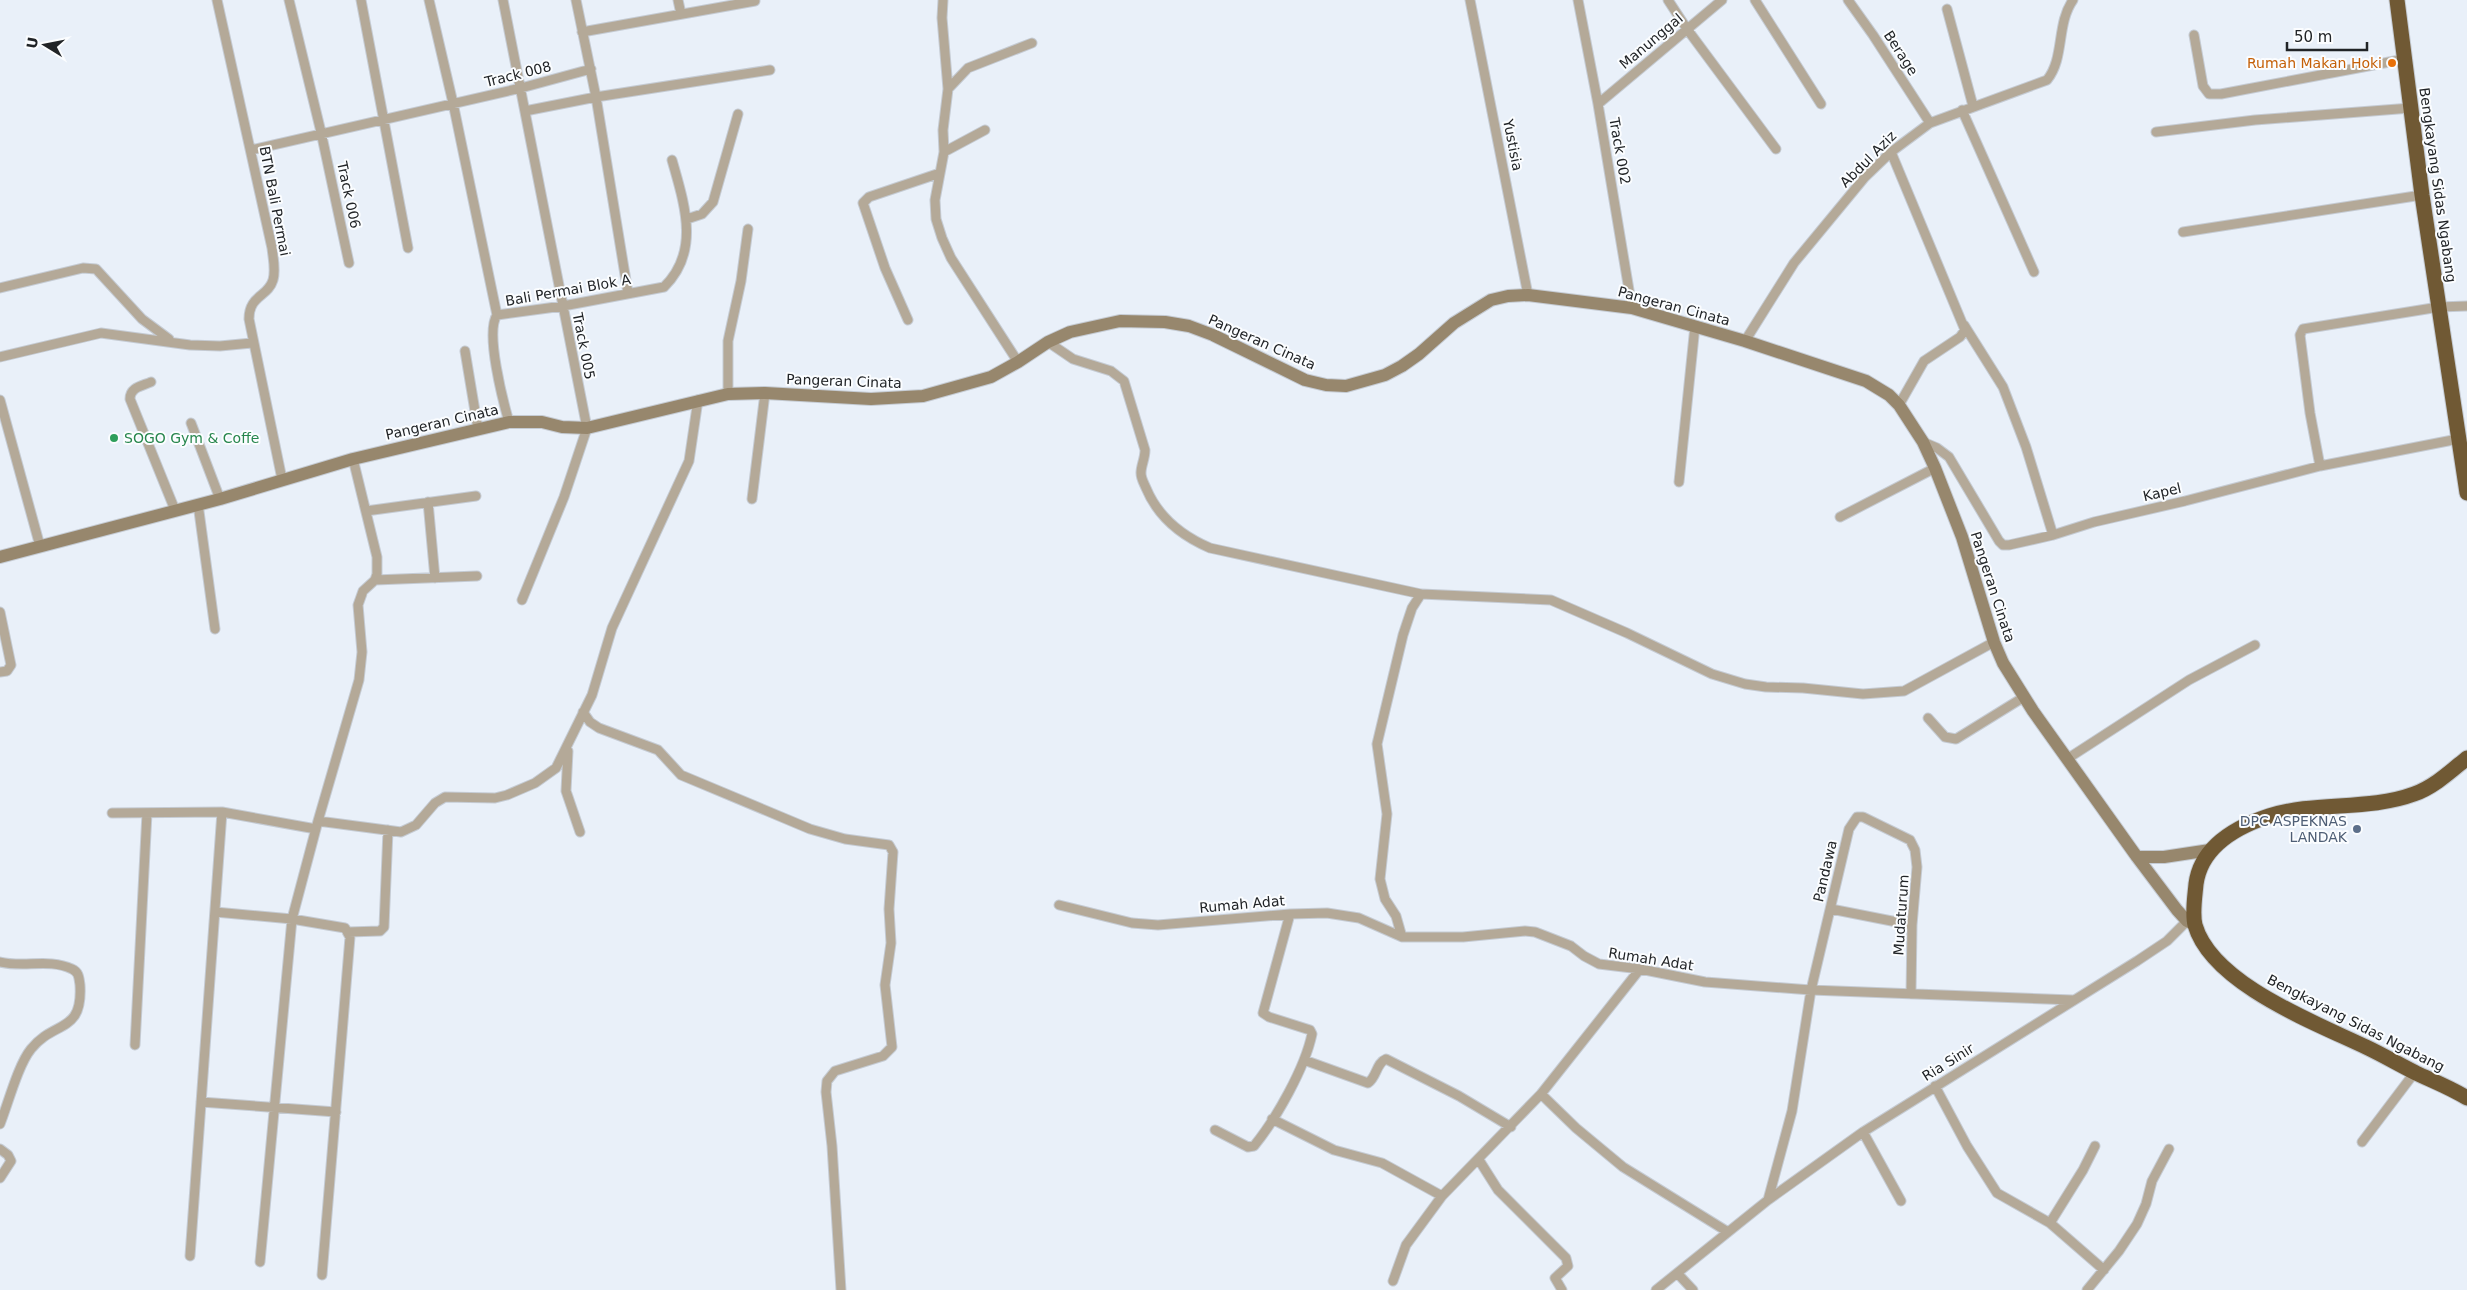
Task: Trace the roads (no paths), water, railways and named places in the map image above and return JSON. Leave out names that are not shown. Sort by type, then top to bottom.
[{"type":"highway","name":"Bengkayang Sidas Ngabang","points":[[2398,0],[2422,195],[2467,494]]},
{"type":"highway","name":"Bengkayang Sidas Ngabang","points":[[2467,758],[2431,785],[2414,794],[2369,802],[2301,809],[2270,816],[2247,824],[2210,850],[2200,869],[2197,880],[2191,923],[2214,958],[2251,988],[2305,1018],[2368,1047],[2467,1098]]},
{"type":"street","name":"BTN Bali Permai","points":[[217,0],[251,150],[274,268],[271,285],[251,306],[249,319],[252,343],[282,479]]},
{"type":"street","points":[[361,0],[408,248]]},
{"type":"street","name":"Bali Permai Blok A","points":[[429,0],[453,103],[497,315],[563,306],[664,287],[672,280],[681,262],[687,243],[687,219],[672,160]]},
{"type":"street","name":"Track 005","points":[[503,0],[586,428],[564,497],[522,600]]},
{"type":"street","points":[[576,0],[596,97],[628,294]]},
{"type":"street","points":[[678,0],[681,14]]},
{"type":"street","points":[[943,0],[942,18],[948,89],[943,130],[944,152],[935,200],[936,219],[951,258],[1018,362]]},
{"type":"street","name":"Yustisia","points":[[1470,0],[1528,295]]},
{"type":"street","name":"Track 002","points":[[1578,0],[1598,104],[1632,308]]},
{"type":"street","points":[[1668,0],[1776,149]]},
{"type":"street","name":"Manunggal","points":[[1598,104],[1722,0]]},
{"type":"street","points":[[1755,0],[1821,104]]},
{"type":"street","name":"Berage","points":[[1848,0],[1930,123]]},
{"type":"street","name":"Abdul Aziz","points":[[1745,341],[1794,263],[1865,177],[1891,152],[1930,123],[2047,80],[2054,70],[2062,23],[2072,0]]},
{"type":"street","points":[[582,32],[755,1]]},
{"type":"street","name":"Track 006","points":[[290,3],[321,132],[349,263]]},
{"type":"street","points":[[1947,9],[1973,106]]},
{"type":"street","points":[[2194,35],[2203,86],[2209,94],[2221,94],[2405,59]]},
{"type":"street","points":[[948,89],[968,68],[1032,43]]},
{"type":"street","name":"Track 008","points":[[251,150],[321,132],[385,120],[521,88],[591,69]]},
{"type":"street","points":[[525,111],[596,97],[770,70]]},
{"type":"street","points":[[2156,132],[2256,120],[2411,108]]},
{"type":"street","points":[[1962,110],[2034,272]]},
{"type":"street","points":[[687,219],[702,214],[713,202],[738,114]]},
{"type":"street","points":[[944,152],[985,130]]},
{"type":"street","points":[[1891,152],[1963,323],[2003,387],[2026,447],[2053,535]]},
{"type":"street","points":[[908,320],[885,268],[863,203],[868,197],[940,173]]},
{"type":"street","points":[[2183,232],[2422,195]]},
{"type":"street","points":[[728,394],[729,336],[741,281],[748,229]]},
{"type":"street","points":[[0,288],[83,268],[96,269],[142,319],[172,341]]},
{"type":"street","name":"Pangeran Cinata","points":[[0,558],[220,499],[354,458],[509,422],[542,422],[562,427],[586,428],[728,394],[764,393],[871,399],[923,396],[991,377],[1048,342],[1087,327],[1120,321],[1165,322],[1189,326],[1213,334],[1305,380],[1326,385],[1346,386],[1376,378],[1402,366],[1419,354],[1454,323],[1491,300],[1508,296],[1528,295],[1632,308],[1745,341],[1866,381],[1889,395],[1899,405],[1923,442],[1935,468],[1965,546],[1994,642],[2003,663],[2024,697],[2137,857],[2191,923]]},
{"type":"street","points":[[2320,466],[2310,413],[2301,332],[2306,328],[2439,307],[2467,306]]},
{"type":"street","points":[[497,315],[493,321],[492,333],[500,385],[509,422]]},
{"type":"street","points":[[1899,405],[1924,360],[1960,337],[1964,332],[1963,323]]},
{"type":"street","points":[[1679,482],[1695,326]]},
{"type":"street","points":[[0,357],[101,333],[172,341],[180,344],[220,346],[252,343]]},
{"type":"street","points":[[1048,342],[1073,359],[1111,371],[1124,380],[1145,450],[1146,458],[1141,472],[1142,479],[1155,508],[1185,535],[1210,548],[1421,594],[1551,600],[1627,633],[1712,674],[1745,684],[1766,687],[1803,688],[1863,694],[1904,691],[1994,642]]},
{"type":"street","points":[[465,350],[478,429]]},
{"type":"street","points":[[152,382],[134,388],[130,399],[174,510]]},
{"type":"street","points":[[752,499],[764,393]]},
{"type":"street","points":[[0,400],[40,546]]},
{"type":"street","points":[[112,813],[222,812],[317,825],[401,832],[416,825],[439,799],[445,796],[495,798],[535,783],[556,768],[568,748],[592,695],[612,628],[689,461],[698,400]]},
{"type":"street","points":[[191,423],[220,499]]},
{"type":"street","name":"Kapel","points":[[1923,442],[1938,448],[1948,458],[1996,537],[2003,545],[2053,535],[2094,522],[2186,501],[2320,466],[2458,439]]},
{"type":"street","points":[[260,1262],[292,919],[359,680],[362,652],[358,605],[363,591],[375,580],[377,574],[377,558],[354,458]]},
{"type":"street","points":[[1840,517],[1935,468]]},
{"type":"street","points":[[366,511],[476,496]]},
{"type":"street","points":[[428,502],[435,578]]},
{"type":"street","points":[[198,504],[214,629]]},
{"type":"street","points":[[375,580],[477,576]]},
{"type":"street","points":[[1402,937],[1396,916],[1388,904],[1380,884],[1387,814],[1376,744],[1403,635],[1412,608],[1421,594]]},
{"type":"street","points":[[0,612],[11,665],[7,671],[0,672]]},
{"type":"street","points":[[2067,759],[2189,680],[2255,645]]},
{"type":"street","points":[[1928,718],[1945,737],[1956,738],[2024,697]]},
{"type":"street","points":[[583,712],[590,722],[599,728],[658,750],[681,776],[810,829],[866,843],[889,844],[893,852],[889,909],[891,943],[885,985],[892,1047],[883,1056],[835,1071],[826,1086],[832,1146],[841,1290]]},
{"type":"street","points":[[568,748],[566,790],[580,832]]},
{"type":"street","points":[[190,1256],[222,812]]},
{"type":"street","points":[[135,1045],[148,813]]},
{"type":"street","name":"Pandawa","points":[[1768,1200],[1792,1111],[1811,990],[1849,829],[1855,819],[1863,817],[1910,840]]},
{"type":"street","points":[[348,932],[380,931],[384,927],[388,830]]},
{"type":"street","name":"Mudaturum","points":[[1910,840],[1915,850],[1917,867],[1912,925],[1911,994]]},
{"type":"street","points":[[2137,857],[2164,857],[2210,850]]},
{"type":"street","name":"Rumah Adat","points":[[1059,906],[1132,923],[1158,925],[1290,914],[1327,913],[1348,916],[1402,937],[1463,937],[1517,930],[1535,932],[1571,946],[1584,956],[1600,964],[1640,969],[1705,982],[1811,990],[2074,1000]]},
{"type":"street","points":[[1831,910],[1912,925]]},
{"type":"street","points":[[215,912],[292,919],[345,928],[350,937],[322,1275]]},
{"type":"street","points":[[1215,1130],[1252,1147],[1272,1119],[1304,1060],[1312,1034],[1310,1030],[1269,1017],[1263,1012],[1290,914]]},
{"type":"street","name":"Ria Sinir","points":[[1656,1290],[1768,1200],[1863,1132],[2167,941],[2191,923]]},
{"type":"street","points":[[0,962],[47,963],[74,970],[79,976],[81,1002],[73,1018],[31,1049],[24,1060],[0,1124]]},
{"type":"street","points":[[1393,1281],[1406,1245],[1442,1196],[1541,1094],[1640,969]]},
{"type":"street","points":[[1304,1060],[1368,1082],[1372,1080],[1381,1061],[1386,1059],[1459,1096],[1511,1127]]},
{"type":"street","points":[[2362,1142],[2414,1072]]},
{"type":"street","points":[[1935,1086],[1989,1185],[2005,1199],[2050,1223],[2104,1270]]},
{"type":"street","points":[[1541,1094],[1576,1128],[1623,1168],[1728,1232]]},
{"type":"street","points":[[201,1102],[336,1112]]},
{"type":"street","points":[[1272,1119],[1334,1150],[1382,1164],[1442,1196]]},
{"type":"street","points":[[1863,1132],[1901,1201]]},
{"type":"street","points":[[2050,1223],[2080,1176],[2095,1146]]},
{"type":"street","points":[[0,1149],[8,1155],[11,1161],[0,1178]]},
{"type":"street","points":[[2087,1290],[2137,1224],[2145,1207],[2152,1181],[2169,1149]]},
{"type":"street","points":[[1479,1160],[1498,1190],[1566,1258],[1568,1266],[1555,1278],[1562,1290]]},
{"type":"street","points":[[1678,1274],[1693,1290]]},
{"type":"place","name":"Rumah Makan Hoki","points":[[2392,63]]},
{"type":"place","name":"SOGO Gym & Coffe","points":[[114,438]]},
{"type":"place","name":"DPC ASPEKNAS LANDAK","points":[[2357,829]]}]
